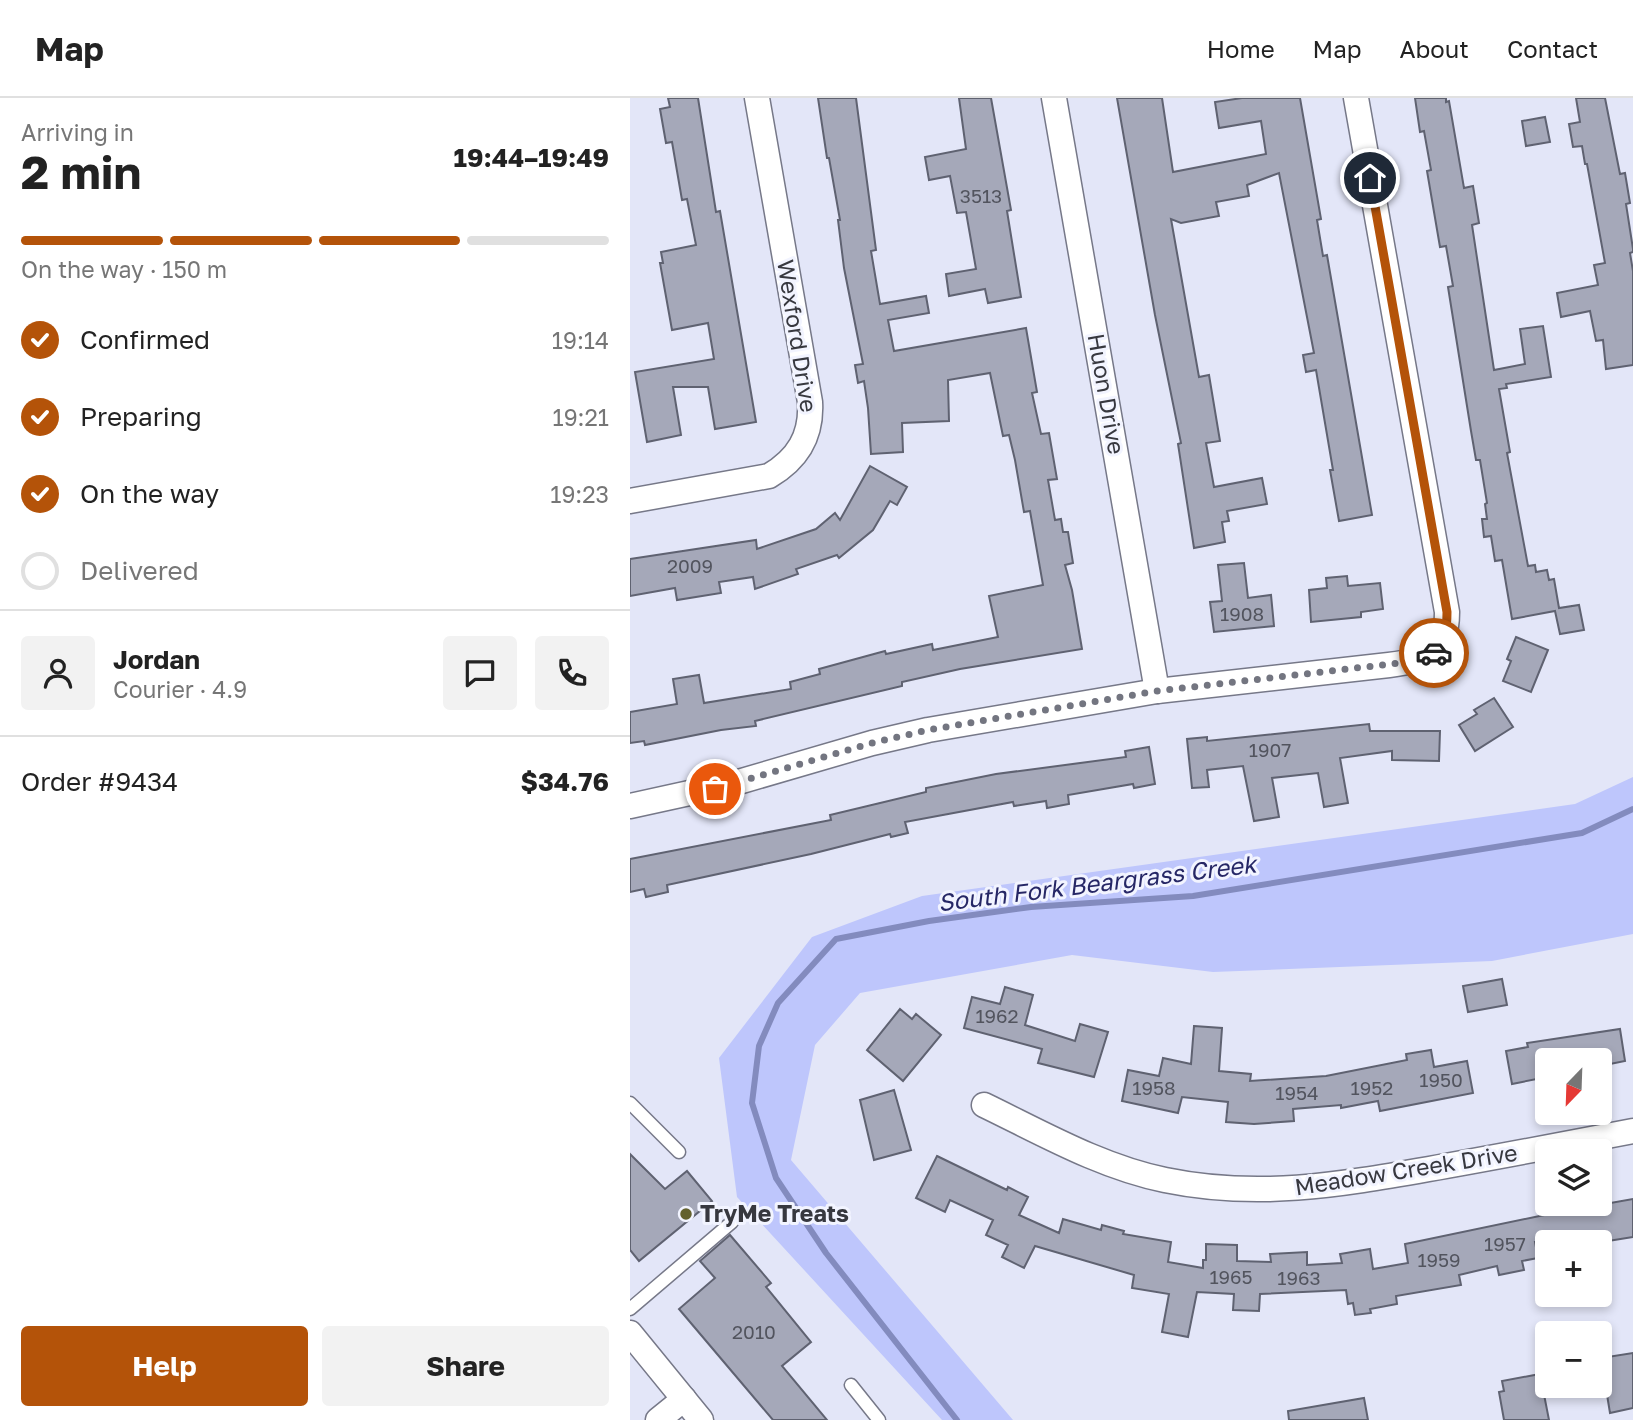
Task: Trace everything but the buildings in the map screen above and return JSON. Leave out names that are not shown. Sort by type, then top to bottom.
[{"type":"street","name":"Wexford Drive","points":[[630,501],[769,476],[795,456],[809,430],[810,402],[757,98]]},
{"type":"street","name":"Huon Drive","points":[[1054,98],[1157,691]]},
{"type":"street","points":[[630,806],[735,783],[872,743],[928,730],[1157,691],[1417,661],[1432,655],[1447,630],[1447,612],[1356,98]]},
{"type":"street","name":"Meadow Creek Drive","points":[[984,1105],[1119,1166],[1164,1180],[1227,1189],[1291,1190],[1345,1184],[1633,1131]]},
{"type":"street","points":[[630,1333],[701,1420]]},
{"type":"street","points":[[658,1420],[684,1399]]},
{"type":"lane","points":[[630,1103],[679,1152]]},
{"type":"lane","points":[[630,1309],[732,1222]]},
{"type":"lane","points":[[851,1385],[879,1420]]},
{"type":"shaded area","points":[[1633,777],[1633,934],[1492,961],[1213,972],[1072,955],[860,993],[815,1045],[791,1160],[1013,1420],[942,1420],[737,1197],[719,1058],[812,937],[922,896],[1575,804]]},
{"type":"waterway","name":"South Fork Beargrass Creek","points":[[957,1420],[826,1253],[776,1178],[752,1103],[759,1046],[778,1003],[836,939],[929,921],[1031,907],[1193,896],[1582,833],[1633,809]]},
{"type":"way so far","points":[[715,789],[872,743],[928,730],[1157,691],[1417,661],[1434,653]]},
{"type":"place","name":"TryMe Treats","points":[[686,1214]]},
{"type":"route","points":[[1370,178],[1447,612],[1447,630],[1434,653]]}]
